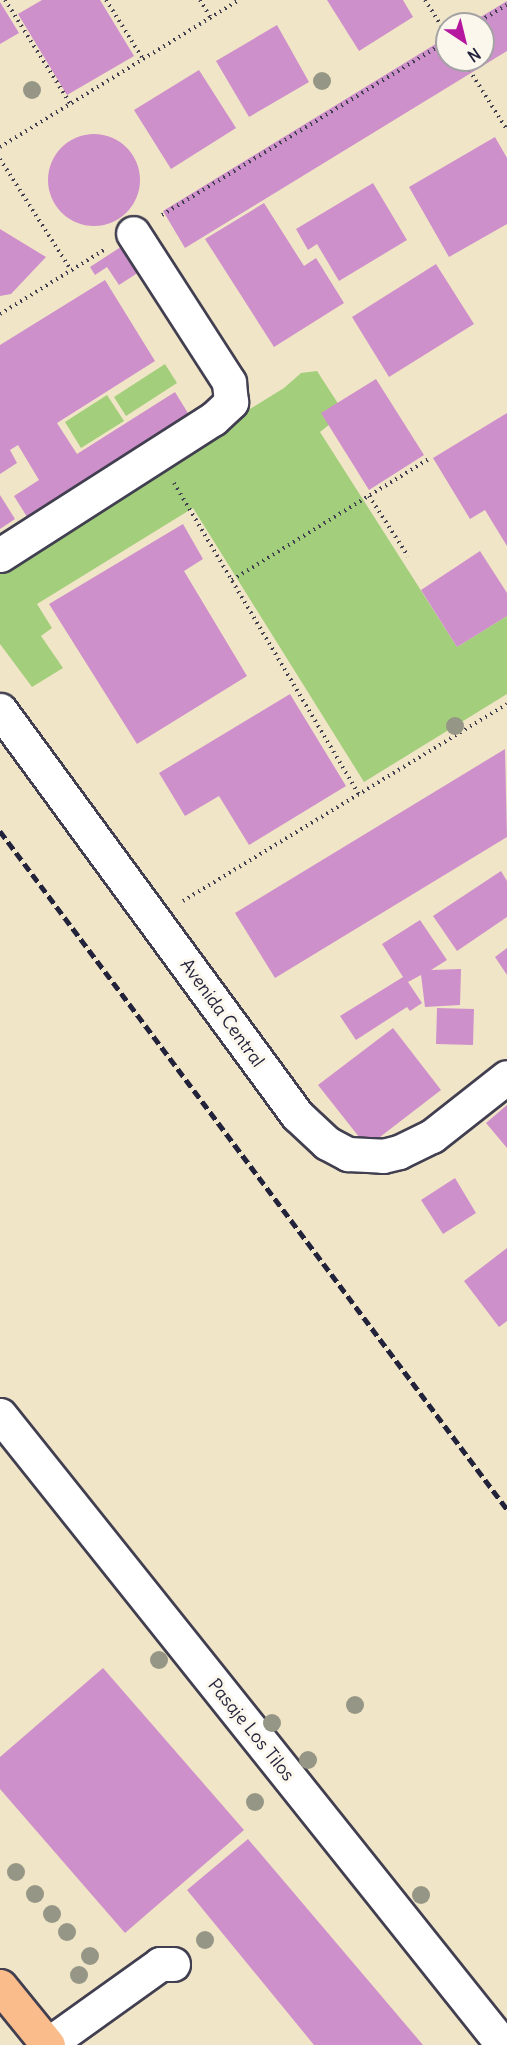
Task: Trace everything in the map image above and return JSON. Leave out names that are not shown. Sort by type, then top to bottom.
[{"type":"main road","points":[[0,1986],[48,2045]]},
{"type":"street","points":[[0,555],[213,419],[231,402],[229,382],[133,233]]},
{"type":"street","name":"Avenida Central","points":[[0,710],[297,1115],[327,1143],[348,1154],[383,1156],[416,1145],[432,1136],[507,1077]]},
{"type":"street","name":"Pasaje Los Tilos","points":[[0,1415],[503,2045]]},
{"type":"street","points":[[48,2045],[160,1964],[173,1964]]},
{"type":"path","points":[[5,0],[71,105]]},
{"type":"path","points":[[106,0],[143,59]]},
{"type":"path","points":[[200,0],[211,18]]},
{"type":"path","points":[[0,147],[239,0]]},
{"type":"path","points":[[425,0],[435,15]]},
{"type":"path","points":[[0,314],[435,48]]},
{"type":"path","points":[[471,72],[507,130]]},
{"type":"path","points":[[0,159],[70,270]]},
{"type":"path","points":[[157,455],[360,794]]},
{"type":"path","points":[[232,580],[429,459]]},
{"type":"path","points":[[369,496],[408,556]]},
{"type":"path","points":[[154,918],[507,704]]},
{"type":"green space","points":[[165,364],[177,383],[126,416],[114,397]]},
{"type":"green space","points":[[317,371],[339,405],[330,424],[320,432],[457,647],[507,616],[507,694],[364,782],[193,508],[37,604],[52,628],[41,636],[63,668],[32,687],[0,644],[0,537],[237,417],[284,388],[301,373]]},
{"type":"green space","points":[[107,395],[124,421],[81,448],[65,422]]},
{"type":"building","points":[[42,0],[100,0],[134,56],[67,95],[18,14]]},
{"type":"building","points":[[327,0],[403,0],[413,17],[359,51]]},
{"type":"building","points":[[507,1],[507,51],[495,58],[495,12],[489,12]]},
{"type":"building","points":[[0,2],[19,33],[0,44]]},
{"type":"building","points":[[277,25],[309,82],[249,117],[216,61]]},
{"type":"building","points":[[435,44],[435,72],[473,72],[185,248],[163,211]]},
{"type":"building","points":[[199,70],[236,128],[171,169],[134,110]]},
{"type":"building","points":[[94,134],[112,137],[127,147],[137,162],[140,180],[137,198],[127,213],[112,223],[94,226],[76,223],[61,213],[51,198],[48,180],[51,162],[61,147],[76,137]]},
{"type":"building","points":[[495,137],[507,158],[507,224],[449,257],[409,187]]},
{"type":"building","points":[[373,183],[407,240],[339,281],[317,244],[308,250],[296,229]]},
{"type":"building","points":[[264,203],[304,266],[316,258],[344,303],[274,347],[205,239]]},
{"type":"building","points":[[0,229],[46,257],[11,294],[0,296]]},
{"type":"building","points":[[133,239],[150,265],[119,285],[107,267],[95,275],[90,267]]},
{"type":"building","points":[[436,264],[474,324],[389,377],[352,317]]},
{"type":"building","points":[[105,280],[155,361],[57,423],[77,454],[175,392],[191,418],[29,520],[14,496],[39,480],[18,445],[10,450],[17,463],[0,474],[0,345]]},
{"type":"building","points":[[376,379],[424,455],[369,490],[321,413]]},
{"type":"building","points":[[507,413],[507,546],[485,510],[470,519],[433,458]]},
{"type":"building","points":[[0,495],[15,519],[0,529]]},
{"type":"building","points":[[183,524],[203,559],[184,571],[247,676],[137,744],[49,604]]},
{"type":"building","points":[[480,551],[507,593],[507,616],[457,647],[421,590]]},
{"type":"building","points":[[290,694],[346,786],[249,845],[219,796],[185,816],[159,773]]},
{"type":"building","points":[[505,749],[507,837],[275,978],[235,913]]},
{"type":"building","points":[[501,871],[507,881],[507,917],[457,951],[433,916]]},
{"type":"building","points":[[420,920],[447,960],[431,970],[461,969],[460,1005],[425,1007],[421,975],[408,982],[422,1003],[410,1011],[407,1007],[356,1040],[340,1016],[403,977],[382,944]]},
{"type":"building","points":[[507,948],[507,975],[495,957]]},
{"type":"building","points":[[437,1008],[474,1009],[473,1045],[436,1044]]},
{"type":"building","points":[[393,1028],[441,1090],[367,1147],[318,1085]]},
{"type":"building","points":[[507,1105],[507,1148],[486,1123]]},
{"type":"building","points":[[455,1178],[476,1213],[443,1234],[421,1200]]},
{"type":"building","points":[[507,1248],[507,1321],[499,1327],[464,1281]]},
{"type":"building","points":[[103,1668],[244,1830],[125,1933],[0,1789],[0,1757]]},
{"type":"building","points":[[248,1839],[423,2045],[314,2045],[187,1890]]},
{"type":"railway","points":[[0,831],[507,1509]]}]
